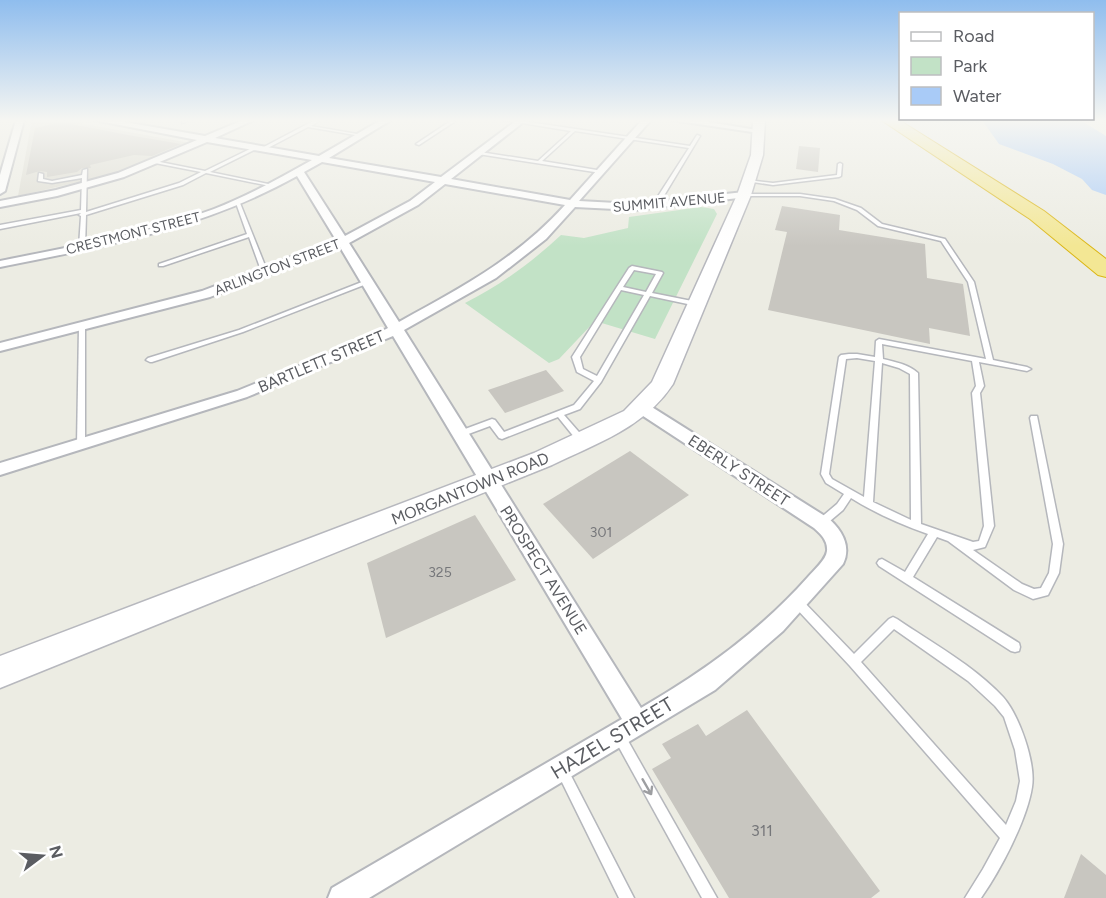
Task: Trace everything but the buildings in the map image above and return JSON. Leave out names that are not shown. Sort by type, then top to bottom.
[{"type":"highway","points":[[965,162],[1106,270]]},
{"type":"highway","points":[[977,162],[1062,222],[1106,258]]},
{"type":"main road","name":"MORGANTOWN ROAD","points":[[0,672],[489,481],[583,441],[642,408],[662,384],[746,188],[755,162]]},
{"type":"street","points":[[0,191],[3,162]]},
{"type":"street","points":[[0,204],[157,162]]},
{"type":"street","name":"CRESTMONT STREET","points":[[0,264],[160,230],[237,202],[273,186],[314,162]]},
{"type":"street","name":"SUMMIT AVENUE","points":[[335,162],[574,204],[622,208],[746,188]]},
{"type":"street","name":"ARLINGTON STREET","points":[[0,347],[183,301],[265,273],[342,242],[414,204],[468,162]]},
{"type":"street","name":"BARTLETT STREET","points":[[0,469],[242,394],[376,340],[511,262],[542,237],[610,162]]},
{"type":"street","name":"PROSPECT AVENUE","points":[[299,171],[489,481],[628,730]]},
{"type":"street","name":"EBERLY STREET","points":[[642,408],[827,529]]},
{"type":"street","name":"HAZEL STREET","points":[[342,898],[707,682],[749,650],[797,602],[836,558],[838,547],[827,529]]},
{"type":"lane","points":[[157,162],[273,186]]},
{"type":"lane","points":[[0,227],[82,213],[160,192],[227,162]]},
{"type":"lane","points":[[539,162],[601,172]]},
{"type":"lane","points":[[656,204],[682,162]]},
{"type":"lane","points":[[746,188],[839,176],[840,164]]},
{"type":"lane","points":[[82,247],[84,170]]},
{"type":"lane","points":[[41,174],[40,180],[47,182],[85,181]]},
{"type":"lane","points":[[746,188],[835,200],[859,209],[880,225],[943,240],[970,282],[990,362]]},
{"type":"lane","points":[[237,202],[265,273]]},
{"type":"lane","points":[[161,266],[250,235]]},
{"type":"lane","points":[[460,434],[492,422],[502,436],[577,407],[598,380],[660,273],[632,268],[576,357],[580,369],[598,380]]},
{"type":"lane","points":[[150,360],[242,331],[367,282]]},
{"type":"lane","points":[[620,288],[697,304]]},
{"type":"lane","points":[[81,444],[82,327]]},
{"type":"lane","points":[[868,504],[879,341],[1027,369]]},
{"type":"lane","points":[[916,526],[914,373],[907,367],[855,356],[843,357],[825,474],[829,481],[868,504],[916,526],[973,546],[982,544],[989,526],[976,393],[980,386],[975,359]]},
{"type":"lane","points":[[559,414],[583,441]]},
{"type":"lane","points":[[952,540],[1018,587],[1033,594],[1044,592],[1054,573],[1058,544],[1034,418]]},
{"type":"lane","points":[[827,529],[849,494]]},
{"type":"lane","points":[[907,578],[934,533]]},
{"type":"lane","points":[[882,563],[1015,647]]},
{"type":"lane","points":[[797,602],[854,662],[1007,836]]},
{"type":"lane","points":[[854,662],[893,622],[990,692],[1002,705],[1018,736],[1027,786],[991,872],[974,897]]},
{"type":"lane","points":[[628,730],[710,898]]},
{"type":"lane","points":[[562,769],[627,898]]},
{"type":"shaded area","points":[[24,162],[146,162],[104,176],[18,196]]},
{"type":"green space","points":[[701,207],[714,209],[717,214],[655,339],[595,321],[559,359],[549,363],[465,303],[516,272],[561,235],[584,238],[628,228],[629,217]]},
{"type":"water","points":[[1047,162],[1106,162],[1106,195],[1092,190],[1082,179]]}]
